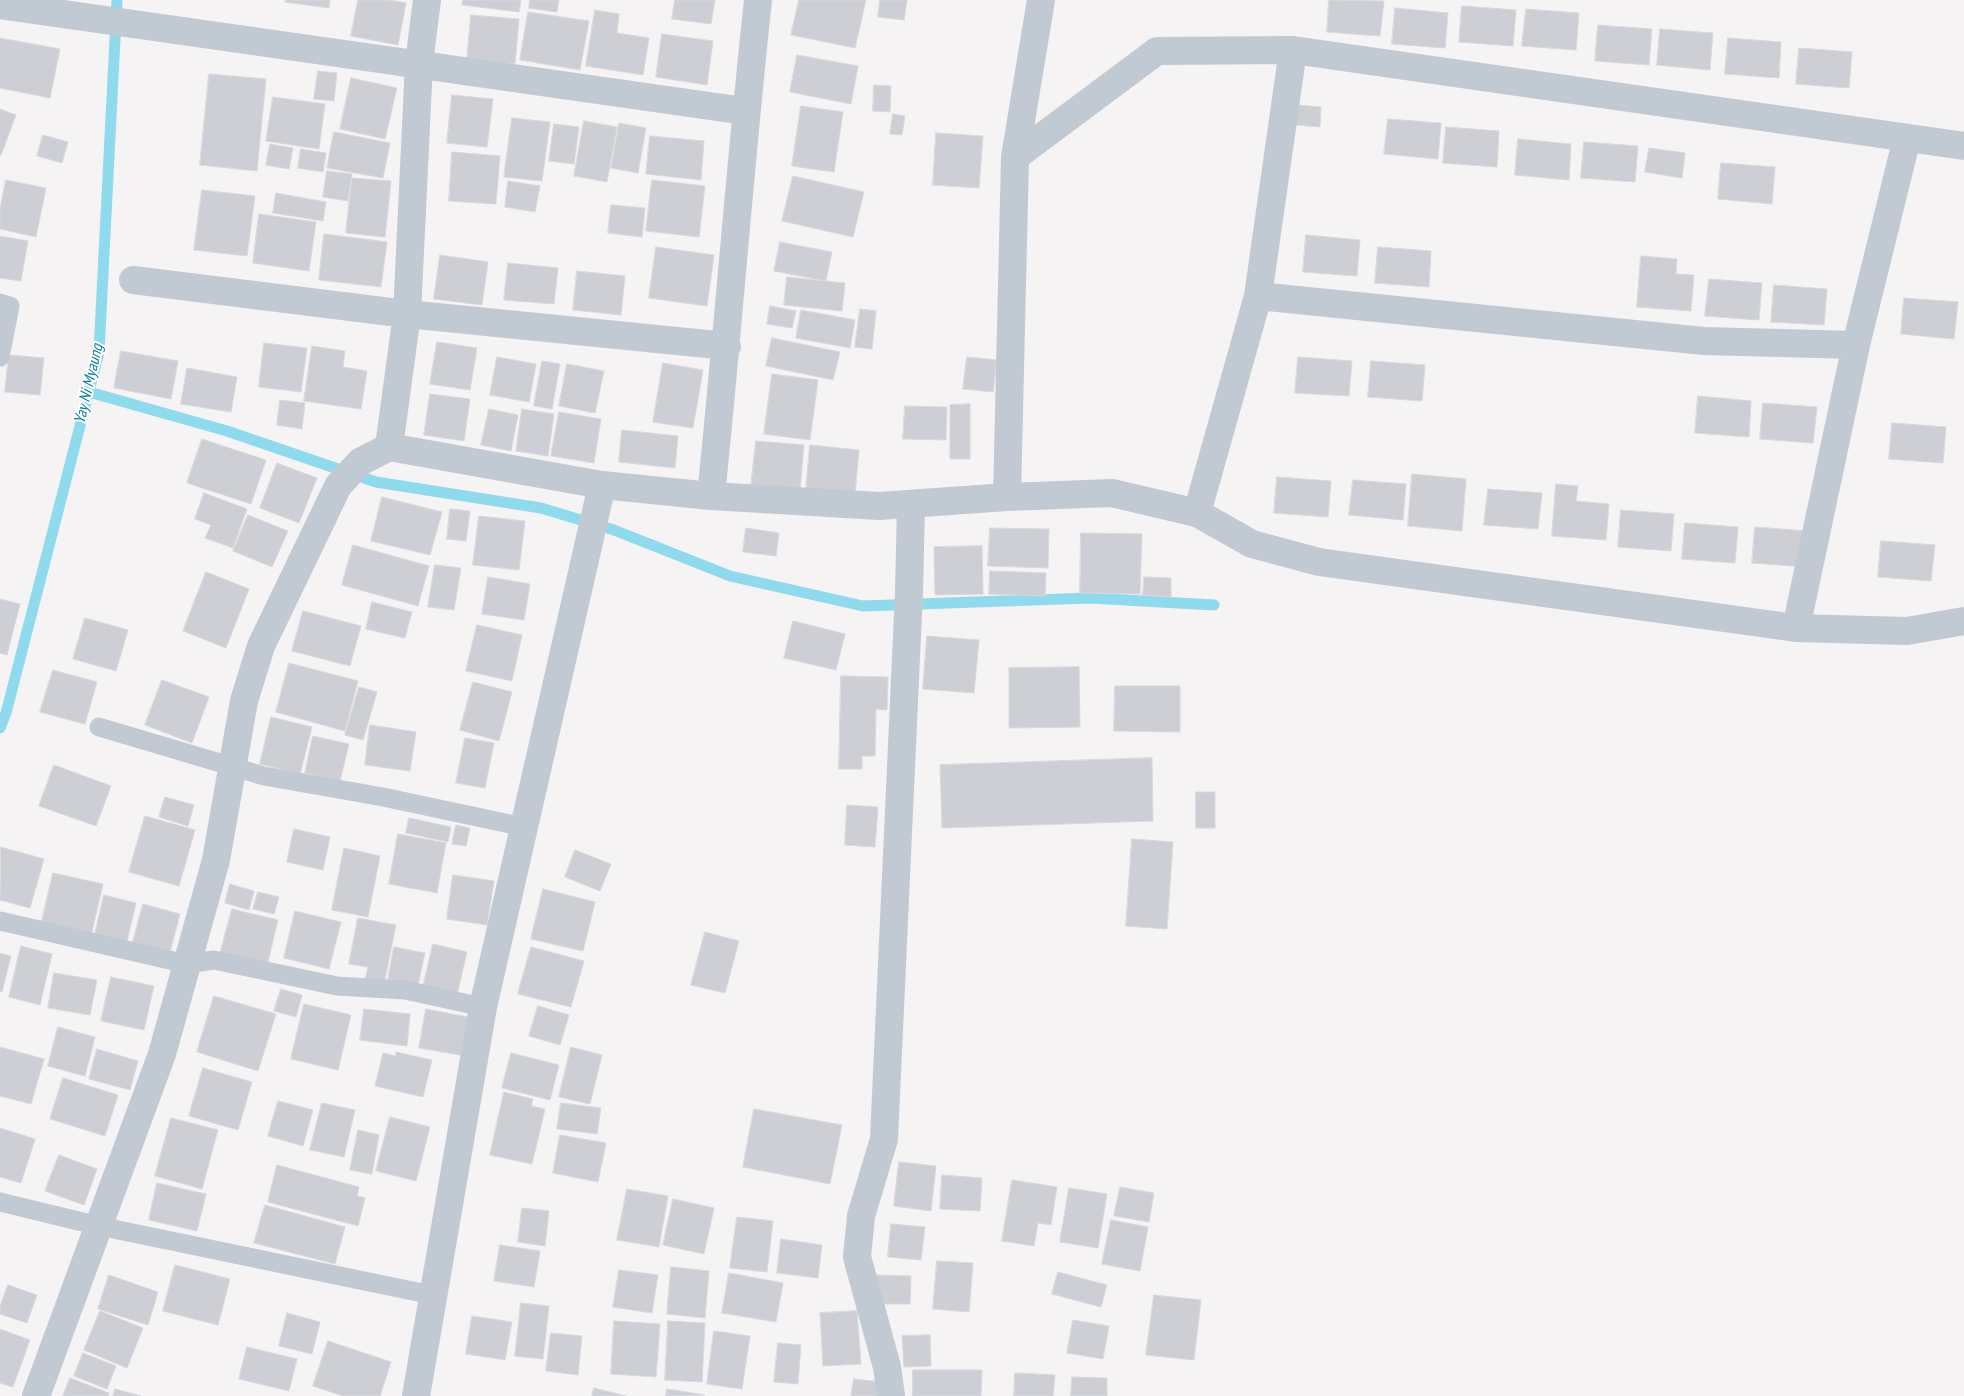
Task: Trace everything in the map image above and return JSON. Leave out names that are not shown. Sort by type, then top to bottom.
[{"type":"street","points":[[389,447],[407,314],[418,63],[427,0]]},
{"type":"street","points":[[711,496],[727,346],[746,111],[758,0]]},
{"type":"street","points":[[1007,497],[1015,157],[1041,0]]},
{"type":"street","points":[[0,5],[746,111]]},
{"type":"street","points":[[1015,157],[1157,51],[1293,50],[1964,146]]},
{"type":"street","points":[[1197,513],[1258,296],[1293,50]]},
{"type":"street","points":[[1796,628],[1856,345],[1907,138]]},
{"type":"street","points":[[133,280],[407,314],[727,346]]},
{"type":"street","points":[[1258,296],[1704,341],[1856,345]]},
{"type":"street","points":[[36,1396],[162,1054],[216,860],[244,701],[261,646],[338,486],[360,462],[389,447],[602,486],[711,496],[879,506],[1007,497],[1112,493],[1197,513],[1252,544],[1320,562],[1796,628],[1907,631],[1964,620]]},
{"type":"street","points":[[416,1396],[483,1006],[602,486]]},
{"type":"street","points":[[891,1396],[887,1367],[857,1258],[861,1216],[884,1139],[909,592],[911,504]]},
{"type":"lane","points":[[0,303],[10,306],[0,356]]},
{"type":"lane","points":[[99,727],[264,776],[383,797],[524,827]]},
{"type":"lane","points":[[0,921],[188,964],[214,960],[337,986],[406,990],[483,1006]]},
{"type":"lane","points":[[0,1202],[98,1226],[432,1295]]},
{"type":"building","points":[[286,0],[330,0],[329,8],[285,2]]},
{"type":"building","points":[[358,0],[389,0],[406,3],[398,45],[351,36]]},
{"type":"building","points":[[463,0],[521,0],[519,12],[462,5]]},
{"type":"building","points":[[530,0],[559,0],[557,12],[529,8]]},
{"type":"building","points":[[675,0],[715,0],[711,24],[672,19]]},
{"type":"building","points":[[799,0],[866,0],[855,48],[791,35]]},
{"type":"building","points":[[880,0],[907,0],[904,20],[878,17]]},
{"type":"building","points":[[1329,0],[1384,1],[1380,36],[1327,32]]},
{"type":"building","points":[[1462,6],[1516,10],[1513,46],[1459,42]]},
{"type":"building","points":[[1395,8],[1448,13],[1445,48],[1392,44]]},
{"type":"building","points":[[1526,9],[1579,13],[1576,50],[1522,46]]},
{"type":"building","points":[[595,10],[619,14],[617,33],[649,38],[643,75],[586,66]]},
{"type":"building","points":[[528,12],[589,21],[580,70],[520,60]]},
{"type":"building","points":[[471,15],[519,19],[515,64],[467,60]]},
{"type":"building","points":[[1598,25],[1652,29],[1649,65],[1595,61]]},
{"type":"building","points":[[1660,29],[1713,33],[1710,70],[1657,65]]},
{"type":"building","points":[[662,34],[713,41],[707,85],[656,77]]},
{"type":"building","points":[[0,38],[60,49],[50,98],[0,88]]},
{"type":"building","points":[[1728,38],[1781,42],[1779,78],[1725,74]]},
{"type":"building","points":[[1799,48],[1852,52],[1849,88],[1796,84]]},
{"type":"building","points":[[797,55],[858,66],[851,104],[790,92]]},
{"type":"building","points":[[318,71],[337,73],[334,101],[314,99]]},
{"type":"building","points":[[209,74],[266,79],[257,171],[200,165]]},
{"type":"building","points":[[351,78],[397,88],[385,139],[340,129]]},
{"type":"building","points":[[874,85],[891,86],[890,112],[873,111]]},
{"type":"building","points":[[452,95],[493,99],[487,147],[447,143]]},
{"type":"building","points":[[273,97],[325,104],[319,149],[266,141]]},
{"type":"building","points":[[1274,103],[1321,107],[1320,127],[1272,123]]},
{"type":"building","points":[[801,106],[843,112],[834,172],[792,166]]},
{"type":"building","points":[[0,109],[16,115],[1,155],[0,155]]},
{"type":"building","points":[[893,114],[905,116],[902,135],[890,134]]},
{"type":"building","points":[[512,118],[550,122],[542,181],[504,177]]},
{"type":"building","points":[[1388,119],[1441,123],[1438,159],[1384,154]]},
{"type":"building","points":[[584,121],[617,127],[607,182],[574,176]]},
{"type":"building","points":[[619,123],[646,128],[638,173],[611,168]]},
{"type":"building","points":[[554,124],[579,127],[574,164],[549,161]]},
{"type":"building","points":[[1446,127],[1499,131],[1497,167],[1443,163]]},
{"type":"building","points":[[334,132],[390,143],[383,178],[327,168]]},
{"type":"building","points":[[936,133],[983,136],[979,188],[933,185]]},
{"type":"building","points":[[43,135],[68,142],[62,163],[37,156]]},
{"type":"building","points":[[650,136],[704,141],[701,180],[646,174]]},
{"type":"building","points":[[1518,139],[1571,144],[1569,180],[1515,175]]},
{"type":"building","points":[[1584,142],[1638,146],[1635,182],[1581,178]]},
{"type":"building","points":[[270,144],[293,148],[289,169],[266,165]]},
{"type":"building","points":[[1649,148],[1685,153],[1682,178],[1645,172]]},
{"type":"building","points":[[301,149],[326,153],[323,172],[298,168]]},
{"type":"building","points":[[452,152],[500,156],[496,204],[449,201]]},
{"type":"building","points":[[1721,163],[1775,167],[1772,204],[1718,199]]},
{"type":"building","points":[[327,171],[352,174],[348,201],[323,197]]},
{"type":"building","points":[[793,176],[864,192],[853,237],[782,221]]},
{"type":"building","points":[[352,178],[391,181],[385,237],[346,233]]},
{"type":"building","points":[[6,180],[46,188],[36,237],[0,229],[0,209]]},
{"type":"building","points":[[652,180],[705,186],[699,237],[646,231]]},
{"type":"building","points":[[508,181],[540,186],[535,212],[505,207]]},
{"type":"building","points":[[202,190],[255,196],[247,256],[194,250]]},
{"type":"building","points":[[276,193],[326,202],[323,221],[273,213]]},
{"type":"building","points":[[611,205],[645,208],[642,237],[608,233]]},
{"type":"building","points":[[259,214],[316,222],[309,271],[253,263]]},
{"type":"building","points":[[324,234],[387,242],[381,287],[319,280]]},
{"type":"building","points":[[1306,235],[1360,240],[1357,276],[1303,272]]},
{"type":"building","points":[[0,236],[28,241],[21,281],[0,278]]},
{"type":"building","points":[[780,242],[832,252],[826,281],[774,271]]},
{"type":"building","points":[[656,247],[714,255],[707,306],[649,298]]},
{"type":"building","points":[[1378,247],[1431,251],[1429,287],[1375,283]]},
{"type":"building","points":[[440,255],[488,262],[482,305],[434,299]]},
{"type":"building","points":[[1641,256],[1677,259],[1676,274],[1694,275],[1691,311],[1637,307]]},
{"type":"building","points":[[508,263],[558,268],[554,304],[504,300]]},
{"type":"building","points":[[577,271],[625,276],[621,315],[573,310]]},
{"type":"building","points":[[787,277],[845,283],[842,311],[784,305]]},
{"type":"building","points":[[1709,279],[1762,283],[1759,320],[1705,316]]},
{"type":"building","points":[[1774,285],[1827,289],[1824,325],[1771,322]]},
{"type":"building","points":[[1904,298],[1958,302],[1954,339],[1901,334]]},
{"type":"building","points":[[770,306],[796,311],[792,328],[767,324]]},
{"type":"building","points":[[860,309],[876,311],[872,349],[855,347]]},
{"type":"building","points":[[801,310],[855,320],[850,348],[796,338]]},
{"type":"building","points":[[772,338],[840,352],[833,380],[766,366]]},
{"type":"building","points":[[437,342],[477,348],[470,390],[430,384]]},
{"type":"building","points":[[264,343],[307,348],[301,392],[259,387]]},
{"type":"building","points":[[312,346],[345,351],[343,367],[367,371],[361,409],[304,401]]},
{"type":"building","points":[[121,351],[178,361],[171,399],[114,388]]},
{"type":"building","points":[[9,355],[44,358],[40,395],[5,392]]},
{"type":"building","points":[[497,357],[536,364],[529,402],[490,395]]},
{"type":"building","points":[[967,357],[997,360],[993,392],[963,389]]},
{"type":"building","points":[[1298,357],[1352,361],[1349,396],[1295,393]]},
{"type":"building","points":[[542,361],[560,364],[552,409],[534,406]]},
{"type":"building","points":[[1371,361],[1425,365],[1422,401],[1368,397]]},
{"type":"building","points":[[663,363],[703,370],[693,428],[653,422]]},
{"type":"building","points":[[567,364],[604,371],[595,413],[559,406]]},
{"type":"building","points":[[187,368],[237,377],[231,412],[181,404]]},
{"type":"building","points":[[772,374],[818,380],[810,440],[764,434]]},
{"type":"building","points":[[430,394],[470,399],[464,441],[424,435]]},
{"type":"building","points":[[1698,396],[1751,401],[1749,437],[1695,433]]},
{"type":"building","points":[[280,400],[305,403],[302,429],[277,425]]},
{"type":"building","points":[[1763,403],[1817,407],[1813,443],[1760,439]]},
{"type":"building","points":[[970,404],[970,459],[950,459],[950,405]]},
{"type":"building","points":[[905,406],[947,407],[946,440],[903,439]]},
{"type":"building","points":[[489,409],[518,415],[511,451],[481,445]]},
{"type":"building","points":[[522,409],[554,414],[548,456],[516,451]]},
{"type":"building","points":[[559,412],[601,419],[594,463],[551,456]]},
{"type":"building","points":[[1892,423],[1946,427],[1943,463],[1889,459]]},
{"type":"building","points":[[622,430],[678,436],[675,468],[619,462]]},
{"type":"building","points":[[202,439],[266,460],[251,504],[187,483]]},
{"type":"building","points":[[756,441],[804,445],[800,491],[751,486]]},
{"type":"building","points":[[810,445],[859,450],[855,494],[806,489]]},
{"type":"building","points":[[277,463],[317,478],[299,523],[260,508]]},
{"type":"building","points":[[1412,474],[1466,479],[1462,531],[1408,526]]},
{"type":"building","points":[[1277,477],[1331,481],[1328,517],[1274,513]]},
{"type":"building","points":[[1353,480],[1406,484],[1403,520],[1349,515]]},
{"type":"building","points":[[1556,484],[1578,486],[1576,501],[1609,504],[1606,540],[1552,536]]},
{"type":"building","points":[[1488,489],[1542,493],[1538,529],[1484,525]]},
{"type":"building","points":[[204,493],[247,509],[233,548],[205,538],[211,525],[195,519]]},
{"type":"building","points":[[382,497],[442,512],[430,555],[371,541]]},
{"type":"building","points":[[450,509],[470,511],[466,541],[447,539]]},
{"type":"building","points":[[1621,510],[1674,514],[1671,551],[1618,547]]},
{"type":"building","points":[[248,515],[288,531],[272,567],[233,551]]},
{"type":"building","points":[[479,516],[525,521],[519,570],[473,565]]},
{"type":"building","points":[[1685,523],[1738,527],[1735,563],[1682,559]]},
{"type":"building","points":[[1755,527],[1809,531],[1806,567],[1752,563]]},
{"type":"building","points":[[746,528],[779,533],[776,556],[743,552]]},
{"type":"building","points":[[990,528],[1049,529],[1048,568],[988,566]]},
{"type":"building","points":[[1081,533],[1142,534],[1140,594],[1080,593]]},
{"type":"building","points":[[1881,541],[1935,545],[1931,581],[1878,577]]},
{"type":"building","points":[[353,545],[429,566],[418,606],[342,585]]},
{"type":"building","points":[[982,546],[983,594],[935,595],[934,547]]},
{"type":"building","points":[[435,565],[461,568],[454,610],[428,607]]},
{"type":"building","points":[[990,571],[1046,573],[1045,596],[989,594]]},
{"type":"building","points":[[206,572],[249,589],[226,648],[183,631]]},
{"type":"building","points":[[488,577],[530,584],[524,620],[482,614]]},
{"type":"building","points":[[1144,577],[1171,578],[1171,597],[1143,595]]},
{"type":"building","points":[[0,599],[20,604],[7,655],[0,653]]},
{"type":"building","points":[[372,602],[412,612],[405,638],[366,629]]},
{"type":"building","points":[[303,611],[361,626],[350,666],[292,651]]},
{"type":"building","points":[[85,618],[128,630],[116,671],[73,659]]},
{"type":"building","points":[[793,621],[845,634],[836,670],[784,658]]},
{"type":"building","points":[[477,625],[522,635],[512,681],[466,671]]},
{"type":"building","points":[[927,636],[979,640],[974,693],[923,689]]},
{"type":"building","points":[[289,663],[358,681],[345,731],[276,712]]},
{"type":"building","points":[[1079,667],[1080,727],[1009,728],[1009,668]]},
{"type":"building","points":[[53,670],[97,682],[85,724],[40,712]]},
{"type":"building","points":[[841,676],[888,677],[887,710],[876,709],[875,756],[862,756],[862,769],[839,769]]},
{"type":"building","points":[[162,680],[209,697],[192,743],[145,725]]},
{"type":"building","points":[[473,682],[512,692],[499,741],[460,730]]},
{"type":"building","points":[[1115,686],[1180,686],[1180,732],[1114,731]]},
{"type":"building","points":[[359,687],[377,692],[363,740],[345,735]]},
{"type":"building","points":[[271,717],[312,727],[300,774],[260,764]]},
{"type":"building","points":[[370,725],[416,732],[410,771],[365,765]]},
{"type":"building","points":[[313,736],[349,744],[340,781],[305,773]]},
{"type":"building","points":[[465,738],[494,743],[485,788],[456,783]]},
{"type":"building","points":[[1152,758],[1153,821],[942,828],[940,765]]},
{"type":"building","points":[[54,765],[111,786],[96,826],[39,806]]},
{"type":"building","points":[[1196,792],[1215,792],[1215,828],[1196,828]]},
{"type":"building","points":[[165,797],[194,805],[188,826],[159,817]]},
{"type":"building","points":[[847,805],[878,807],[875,847],[845,845]]},
{"type":"building","points":[[145,816],[195,830],[179,886],[129,872]]},
{"type":"building","points":[[409,818],[451,827],[448,842],[406,833]]},
{"type":"building","points":[[456,825],[470,828],[466,846],[452,844]]},
{"type":"building","points":[[294,829],[330,837],[323,870],[287,862]]},
{"type":"building","points":[[398,834],[446,843],[437,893],[389,884]]},
{"type":"building","points":[[1132,839],[1173,842],[1167,929],[1126,926]]},
{"type":"building","points":[[1,847],[44,859],[30,908],[0,900]]},
{"type":"building","points":[[344,848],[380,856],[368,917],[332,910]]},
{"type":"building","points":[[575,850],[611,864],[600,891],[565,877]]},
{"type":"building","points":[[53,873],[103,884],[91,936],[41,925]]},
{"type":"building","points":[[453,875],[494,881],[487,925],[447,919]]},
{"type":"building","points":[[230,884],[254,891],[249,910],[225,903]]},
{"type":"building","points":[[543,889],[595,902],[583,951],[531,939]]},
{"type":"building","points":[[258,892],[279,897],[274,914],[253,909]]},
{"type":"building","points":[[104,895],[136,903],[126,946],[94,938]]},
{"type":"building","points":[[143,904],[180,914],[169,956],[132,946]]},
{"type":"building","points":[[232,909],[278,920],[267,966],[220,954]]},
{"type":"building","points":[[295,911],[341,922],[329,969],[284,958]]},
{"type":"building","points":[[358,918],[396,925],[384,984],[365,980],[368,967],[349,964]]},
{"type":"building","points":[[705,932],[739,941],[725,993],[691,985]]},
{"type":"building","points":[[433,944],[467,952],[457,995],[423,987]]},
{"type":"building","points":[[21,946],[52,954],[40,1005],[9,997]]},
{"type":"building","points":[[394,947],[425,953],[418,985],[388,979]]},
{"type":"building","points":[[531,947],[584,961],[571,1007],[518,994]]},
{"type":"building","points":[[0,953],[11,956],[2,992],[0,991]]},
{"type":"building","points":[[54,973],[97,980],[90,1015],[48,1008]]},
{"type":"building","points":[[111,977],[154,986],[144,1030],[101,1021]]},
{"type":"building","points":[[281,989],[302,995],[296,1017],[274,1011]]},
{"type":"building","points":[[214,996],[276,1014],[258,1071],[197,1052]]},
{"type":"building","points":[[304,1004],[351,1015],[338,1070],[291,1059]]},
{"type":"building","points":[[538,1006],[569,1015],[560,1045],[529,1036]]},
{"type":"building","points":[[364,1009],[410,1014],[407,1046],[360,1040]]},
{"type":"building","points":[[426,1009],[473,1018],[466,1056],[419,1048]]},
{"type":"building","points":[[58,1027],[95,1037],[85,1076],[48,1066]]},
{"type":"building","points":[[0,1047],[44,1059],[31,1104],[0,1096]]},
{"type":"building","points":[[571,1047],[602,1055],[590,1104],[559,1097]]},
{"type":"building","points":[[97,1049],[138,1061],[130,1090],[89,1079]]},
{"type":"building","points":[[396,1052],[432,1060],[423,1097],[375,1086],[383,1053],[396,1056]]},
{"type":"building","points":[[511,1053],[559,1065],[550,1100],[502,1088]]},
{"type":"building","points":[[203,1068],[252,1082],[238,1130],[189,1116]]},
{"type":"building","points":[[63,1078],[118,1095],[105,1136],[50,1119]]},
{"type":"building","points":[[504,1092],[533,1099],[531,1106],[545,1109],[532,1164],[490,1155]]},
{"type":"building","points":[[278,1101],[313,1110],[303,1146],[268,1136]]},
{"type":"building","points":[[322,1103],[355,1110],[344,1157],[310,1150]]},
{"type":"building","points":[[561,1103],[601,1108],[597,1134],[557,1129]]},
{"type":"building","points":[[754,1109],[842,1125],[830,1184],[743,1167]]},
{"type":"building","points":[[390,1117],[430,1127],[416,1181],[376,1171]]},
{"type":"building","points":[[171,1118],[218,1130],[202,1189],[155,1176]]},
{"type":"building","points":[[0,1128],[35,1139],[21,1183],[0,1177]]},
{"type":"building","points":[[358,1130],[379,1135],[372,1174],[350,1170]]},
{"type":"building","points":[[560,1135],[606,1143],[598,1182],[553,1173]]},
{"type":"building","points":[[59,1155],[97,1169],[84,1205],[45,1191]]},
{"type":"building","points":[[899,1162],[936,1166],[931,1211],[894,1206]]},
{"type":"building","points":[[277,1165],[359,1187],[357,1196],[365,1198],[358,1226],[268,1202]]},
{"type":"building","points":[[942,1175],[982,1178],[980,1211],[940,1209]]},
{"type":"building","points":[[1012,1180],[1057,1187],[1051,1225],[1038,1223],[1034,1246],[1002,1241]]},
{"type":"building","points":[[157,1183],[206,1194],[197,1231],[149,1220]]},
{"type":"building","points":[[1120,1187],[1154,1193],[1149,1222],[1114,1216]]},
{"type":"building","points":[[1069,1188],[1107,1194],[1098,1248],[1060,1242]]},
{"type":"building","points":[[627,1189],[668,1196],[659,1247],[617,1240]]},
{"type":"building","points":[[673,1199],[714,1208],[704,1254],[663,1245]]},
{"type":"building","points":[[265,1205],[345,1227],[335,1264],[254,1243]]},
{"type":"building","points":[[522,1208],[549,1211],[545,1246],[518,1242]]},
{"type":"building","points":[[737,1217],[773,1221],[767,1272],[730,1268]]},
{"type":"building","points":[[1111,1220],[1148,1227],[1140,1271],[1102,1264]]},
{"type":"building","points":[[891,1224],[925,1227],[921,1260],[888,1257]]},
{"type":"building","points":[[781,1239],[822,1245],[818,1278],[777,1273]]},
{"type":"building","points":[[500,1245],[540,1251],[534,1287],[494,1281]]},
{"type":"building","points":[[937,1261],[973,1263],[969,1312],[933,1309]]},
{"type":"building","points":[[175,1265],[230,1279],[218,1325],[163,1311]]},
{"type":"building","points":[[671,1267],[709,1271],[705,1318],[667,1314]]},
{"type":"building","points":[[619,1270],[658,1275],[652,1313],[613,1307]]},
{"type":"building","points":[[1058,1272],[1107,1285],[1101,1307],[1052,1294]]},
{"type":"building","points":[[729,1273],[783,1283],[776,1322],[722,1313]]},
{"type":"building","points":[[109,1275],[158,1292],[148,1325],[98,1309]]},
{"type":"building","points":[[876,1275],[911,1276],[910,1304],[875,1304]]},
{"type":"building","points":[[8,1285],[37,1295],[27,1323],[0,1314],[0,1307]]},
{"type":"building","points":[[1154,1295],[1201,1300],[1194,1360],[1146,1355]]},
{"type":"building","points":[[521,1303],[549,1306],[543,1359],[515,1356]]},
{"type":"building","points":[[100,1311],[143,1328],[127,1368],[84,1350]]},
{"type":"building","points":[[857,1311],[861,1364],[823,1366],[820,1313]]},
{"type":"building","points":[[287,1313],[320,1322],[312,1354],[279,1346]]},
{"type":"building","points":[[472,1316],[512,1322],[505,1360],[466,1354]]},
{"type":"building","points":[[1073,1320],[1109,1326],[1103,1359],[1067,1353]]},
{"type":"building","points":[[614,1321],[660,1324],[656,1377],[611,1374]]},
{"type":"building","points":[[668,1321],[705,1323],[702,1382],[665,1380]]},
{"type":"building","points":[[0,1329],[30,1340],[13,1387],[0,1383]]},
{"type":"building","points":[[714,1331],[750,1336],[742,1389],[707,1384]]},
{"type":"building","points":[[551,1333],[582,1336],[578,1375],[546,1371]]},
{"type":"building","points":[[930,1335],[931,1366],[904,1367],[902,1336]]},
{"type":"building","points":[[328,1341],[391,1362],[380,1396],[343,1396],[313,1386]]},
{"type":"building","points":[[778,1343],[801,1345],[798,1384],[774,1382]]},
{"type":"building","points":[[247,1347],[297,1359],[289,1391],[239,1379]]},
{"type":"building","points":[[83,1353],[116,1366],[107,1389],[74,1376]]},
{"type":"building","points":[[913,1370],[982,1370],[981,1396],[913,1396]]},
{"type":"building","points":[[1015,1373],[1055,1375],[1053,1396],[1014,1396]]},
{"type":"building","points":[[1072,1377],[1107,1378],[1107,1396],[1071,1396]]},
{"type":"building","points":[[70,1378],[109,1393],[108,1396],[63,1396]]},
{"type":"building","points":[[854,1379],[881,1382],[879,1396],[851,1396]]},
{"type":"building","points":[[594,1388],[626,1396],[592,1396]]},
{"type":"building","points":[[115,1389],[141,1396],[113,1396]]},
{"type":"building","points":[[667,1389],[705,1395],[666,1396]]},
{"type":"waterway","name":"Yay Ni Myaung","points":[[0,728],[6,713],[99,352],[117,0]]},
{"type":"waterway","points":[[89,392],[227,431],[376,482],[541,508],[614,530],[730,576],[863,606],[1090,598],[1214,605]]}]
